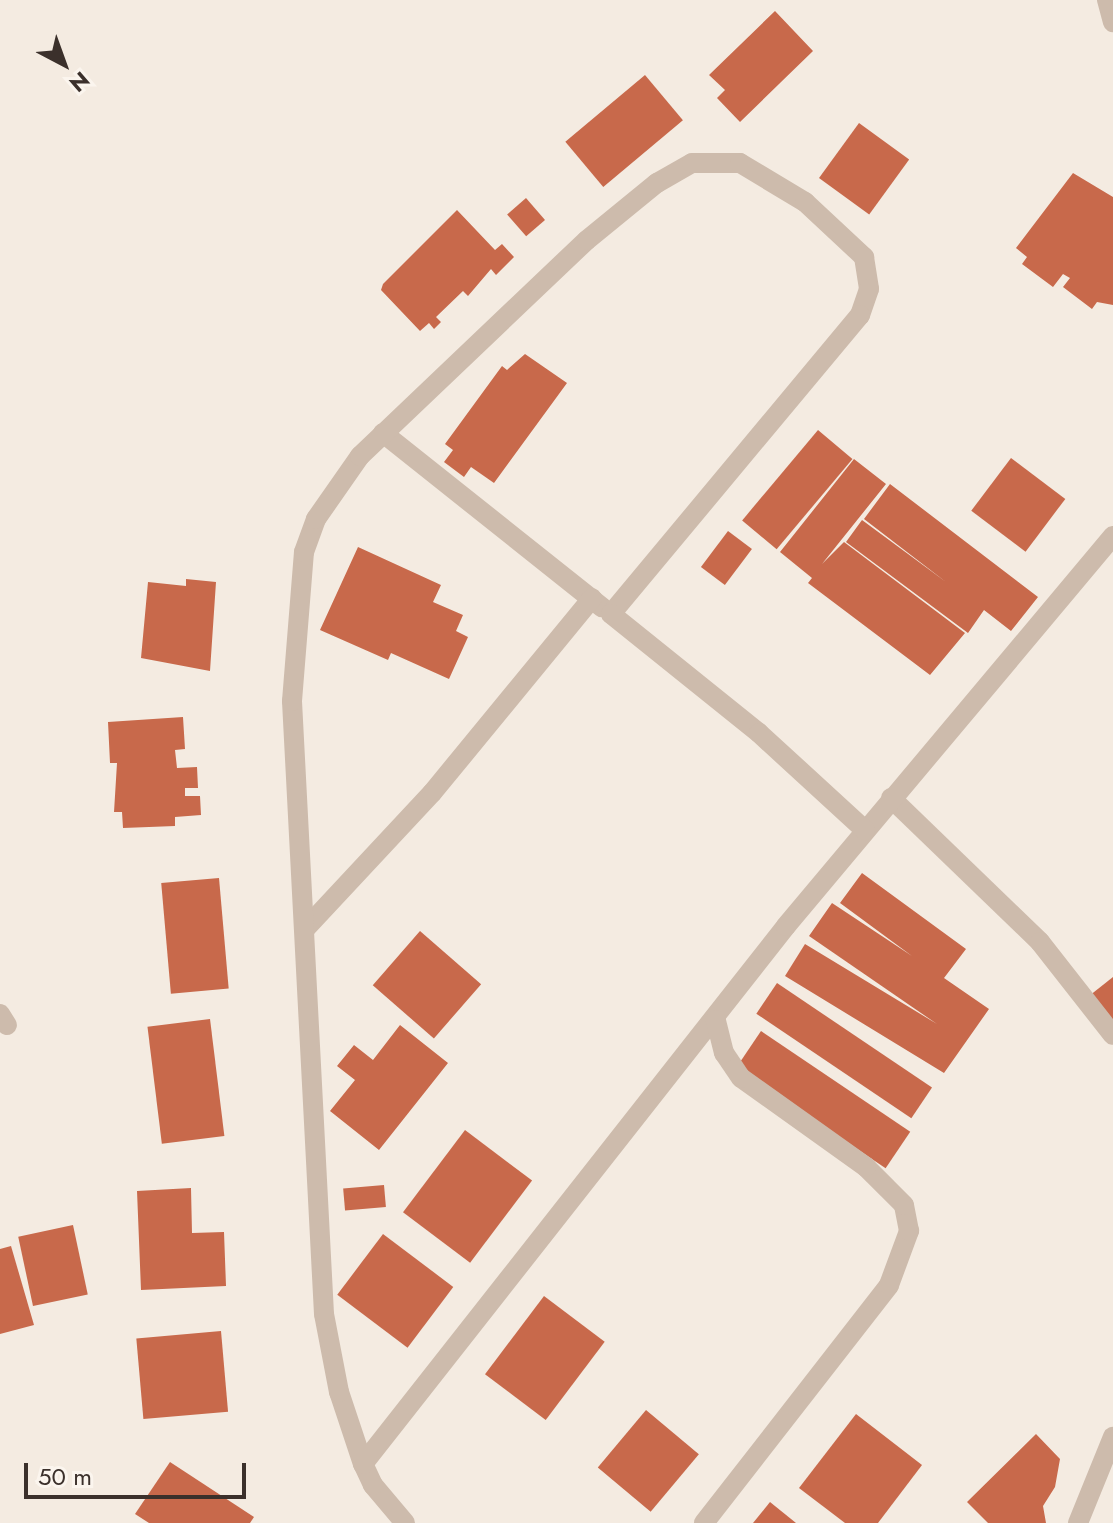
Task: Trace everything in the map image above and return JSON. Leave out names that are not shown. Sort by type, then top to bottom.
[{"type":"street","points":[[1107,0],[1113,22]]},
{"type":"street","points":[[405,1523],[373,1485],[363,1464],[339,1392],[324,1314],[292,701],[304,552],[332,495],[383,433],[576,249],[657,183],[692,163],[740,163],[805,202],[864,257],[871,273],[865,303],[611,614]]},
{"type":"street","points":[[383,433],[759,733],[865,830]]},
{"type":"street","points":[[363,1464],[865,830],[1113,536]]},
{"type":"street","points":[[306,928],[432,793],[592,598]]},
{"type":"street","points":[[891,798],[1040,942],[1113,1035]]},
{"type":"street","points":[[704,1523],[889,1285],[909,1231],[904,1205],[866,1167],[741,1078],[724,1053],[716,1020]]},
{"type":"street","points":[[1078,1523],[1113,1437]]},
{"type":"building","points":[[775,11],[813,51],[740,122],[717,98],[725,90],[709,75]]},
{"type":"building","points":[[645,75],[683,120],[603,187],[565,142]]},
{"type":"building","points":[[859,123],[909,159],[869,214],[819,178]]},
{"type":"building","points":[[1073,173],[1113,197],[1113,305],[1097,302],[1092,309],[1063,287],[1070,278],[1063,274],[1053,287],[1022,264],[1027,257],[1016,248]]},
{"type":"building","points":[[526,198],[545,220],[526,236],[507,214]]},
{"type":"building","points":[[457,210],[495,250],[502,244],[514,257],[496,275],[491,269],[468,296],[463,291],[436,317],[441,322],[434,329],[429,323],[420,331],[381,290],[383,284]]},
{"type":"building","points":[[525,354],[567,383],[494,483],[471,467],[464,477],[444,462],[453,450],[445,444],[502,366],[507,370]]},
{"type":"building","points":[[818,430],[852,459],[777,549],[742,520]]},
{"type":"building","points":[[1011,458],[1065,499],[1026,552],[971,511]]},
{"type":"building","points":[[854,459],[886,484],[822,564],[844,542],[965,633],[930,675],[808,583],[812,578],[780,552]]},
{"type":"building","points":[[890,484],[1038,597],[1011,631],[984,610],[968,633],[846,542],[862,520],[946,582],[864,519]]},
{"type":"building","points":[[728,531],[752,549],[725,585],[701,567]]},
{"type":"building","points":[[358,547],[441,585],[433,602],[463,615],[456,631],[468,637],[449,679],[391,653],[388,660],[320,630]]},
{"type":"building","points":[[186,579],[216,582],[210,671],[141,658],[148,582],[186,586]]},
{"type":"building","points":[[183,717],[185,749],[175,750],[177,768],[197,767],[198,788],[185,788],[185,796],[200,796],[201,815],[175,817],[175,826],[123,828],[122,812],[114,812],[117,763],[110,763],[108,722]]},
{"type":"building","points":[[862,873],[966,949],[944,978],[989,1009],[944,1073],[785,976],[805,944],[937,1024],[809,936],[832,903],[912,956],[840,903]]},
{"type":"building","points":[[219,878],[229,989],[171,994],[161,883]]},
{"type":"building","points":[[420,931],[481,984],[434,1038],[373,985]]},
{"type":"building","points":[[1113,977],[1113,1026],[1089,996]]},
{"type":"building","points":[[777,983],[932,1088],[911,1118],[756,1014]]},
{"type":"building","points":[[210,1019],[224,1136],[162,1144],[147,1027]]},
{"type":"building","points":[[400,1025],[448,1063],[379,1150],[330,1111],[355,1080],[337,1066],[354,1045],[373,1060]]},
{"type":"building","points":[[761,1031],[910,1132],[886,1168],[736,1067]]},
{"type":"building","points":[[465,1130],[532,1181],[470,1263],[403,1212]]},
{"type":"building","points":[[384,1185],[386,1207],[345,1210],[343,1189]]},
{"type":"building","points":[[191,1188],[192,1233],[224,1232],[226,1286],[141,1290],[137,1191]]},
{"type":"building","points":[[73,1225],[88,1294],[33,1306],[18,1237]]},
{"type":"building","points":[[383,1234],[453,1287],[408,1348],[337,1295]]},
{"type":"building","points":[[11,1246],[34,1325],[0,1334],[0,1249]]},
{"type":"building","points":[[544,1296],[605,1342],[546,1420],[485,1374]]},
{"type":"building","points":[[221,1331],[228,1412],[143,1419],[136,1338]]},
{"type":"building","points":[[646,1410],[699,1454],[651,1512],[598,1467]]},
{"type":"building","points":[[856,1414],[922,1465],[878,1523],[845,1523],[799,1488]]},
{"type":"building","points":[[1036,1434],[1060,1459],[1055,1487],[1043,1506],[1046,1523],[988,1523],[967,1502]]},
{"type":"building","points":[[170,1462],[254,1517],[250,1523],[149,1523],[135,1514]]},
{"type":"building","points":[[770,1502],[796,1523],[753,1523]]}]
